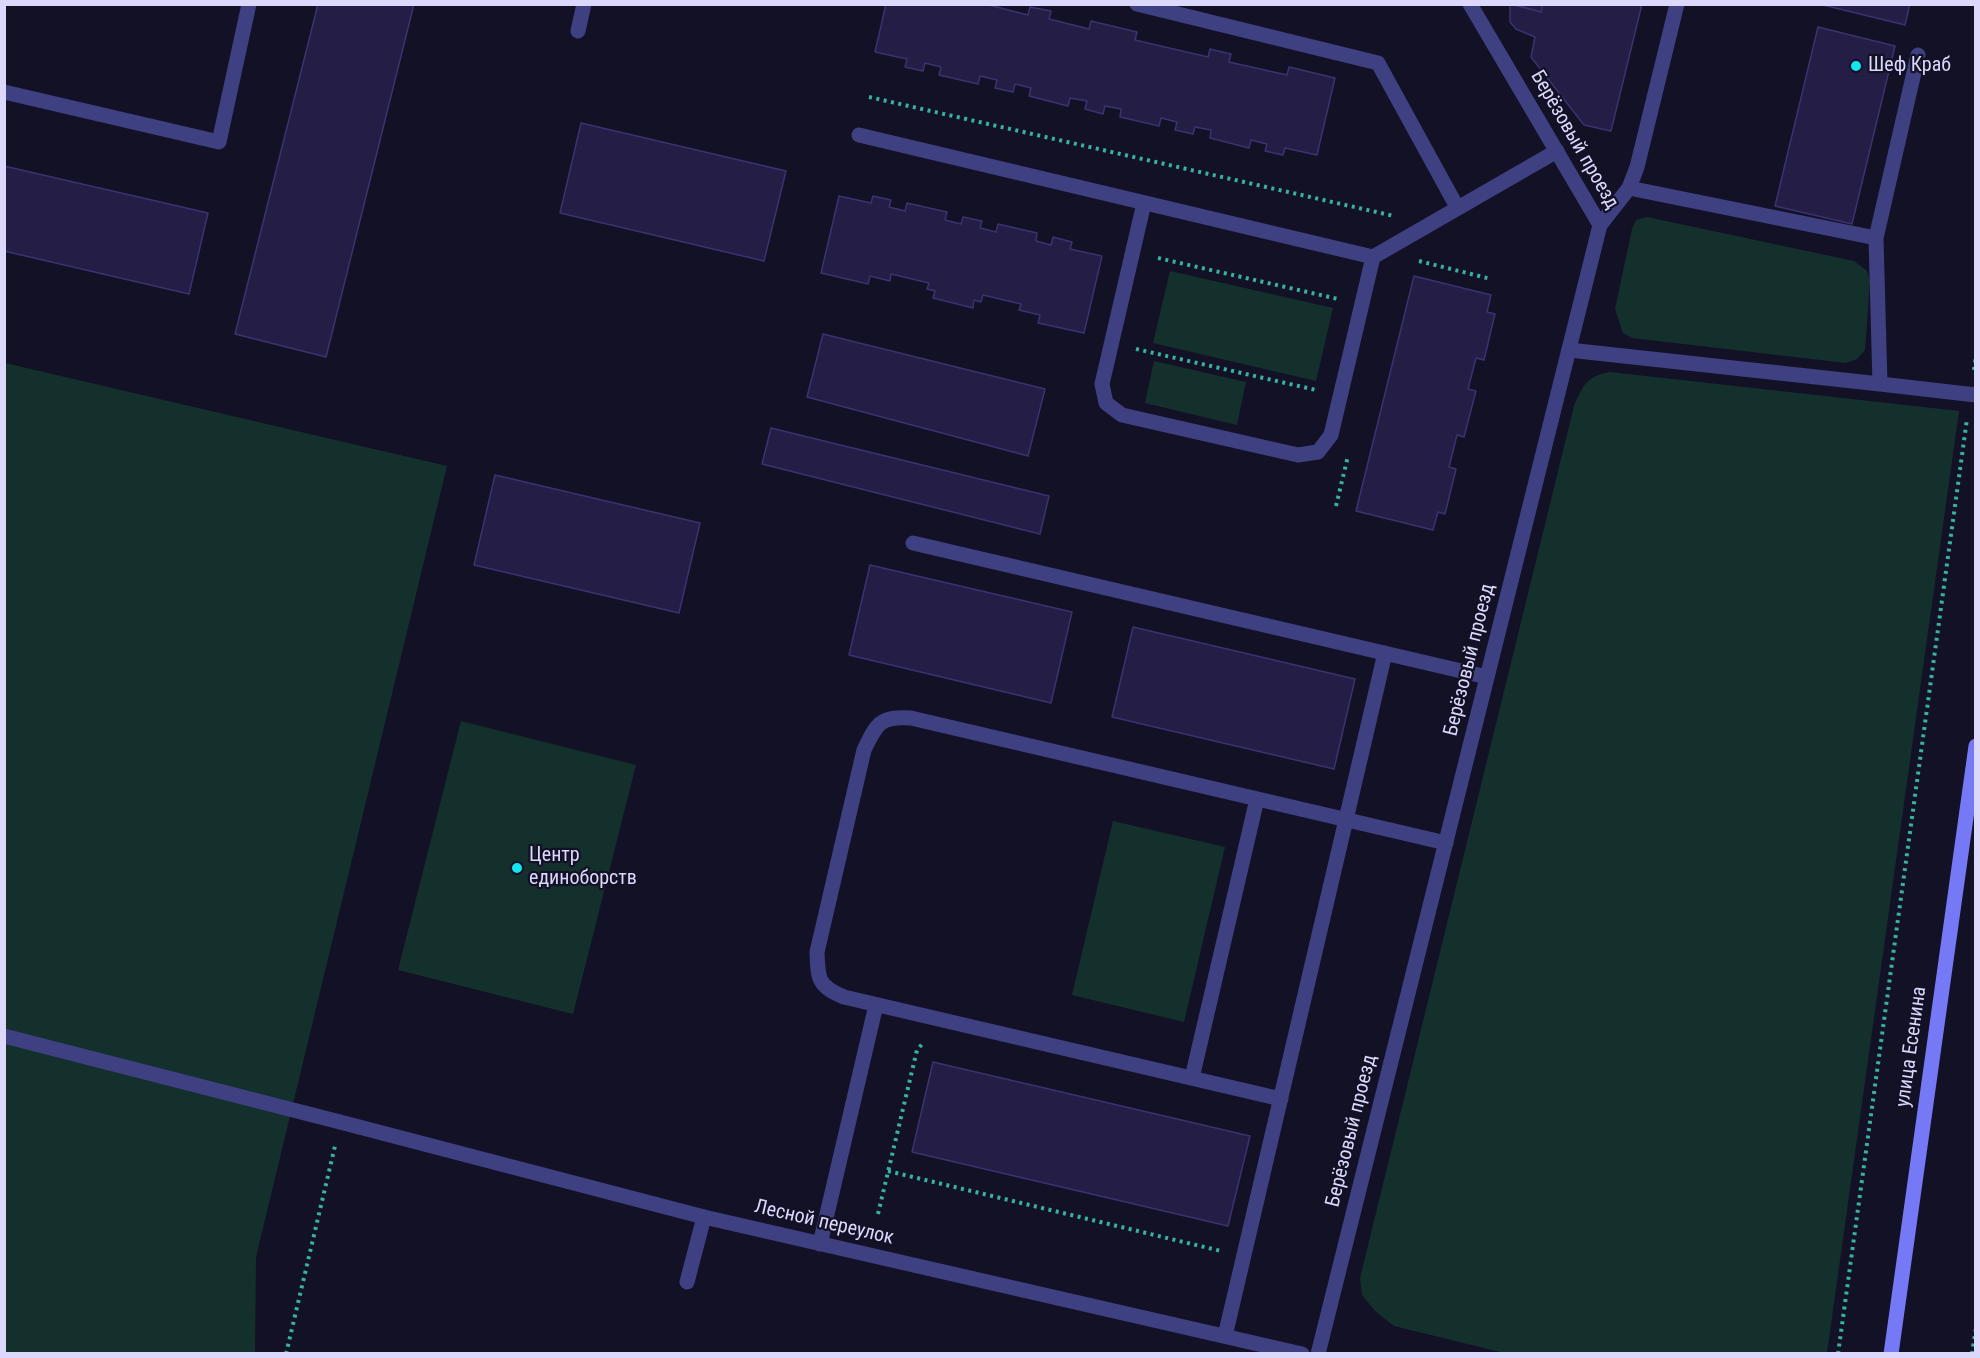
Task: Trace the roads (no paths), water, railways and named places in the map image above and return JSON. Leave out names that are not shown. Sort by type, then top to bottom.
[{"type":"street","points":[[4,92],[219,142],[249,4]]},
{"type":"street","points":[[578,31],[584,4]]},
{"type":"street","points":[[1137,4],[1378,63],[1457,207]]},
{"type":"street","name":"Берёзовый проезд","points":[[1318,1353],[1600,225],[1470,4]]},
{"type":"street","points":[[1600,225],[1629,188],[1677,4]]},
{"type":"street","points":[[1880,384],[1876,238],[1918,55]]},
{"type":"street","points":[[859,135],[1374,257],[1557,151]]},
{"type":"street","points":[[1629,188],[1876,238]]},
{"type":"street","points":[[1144,203],[1102,384],[1106,403],[1122,415],[1298,455],[1318,452],[1331,435],[1374,257]]},
{"type":"street","points":[[1569,350],[1973,394]]},
{"type":"street","points":[[913,543],[1487,677]]},
{"type":"street","points":[[1225,1336],[1385,653]]},
{"type":"street","points":[[1281,1099],[844,998],[826,989],[818,976],[817,952],[864,750],[876,725],[890,717],[911,718],[1446,843]]},
{"type":"street","name":"улица Есенина","points":[[1891,1353],[1976,746]]},
{"type":"street","points":[[1192,1078],[1257,799]]},
{"type":"street","points":[[820,1244],[876,1005]]},
{"type":"street","name":"Лесной переулок","points":[[4,1036],[704,1216],[1302,1353]]},
{"type":"street","points":[[687,1281],[704,1216]]},
{"type":"place","name":"Шеф Краб","points":[[1856,66]]},
{"type":"place","name":"Центр единоборств","points":[[517,868]]}]
